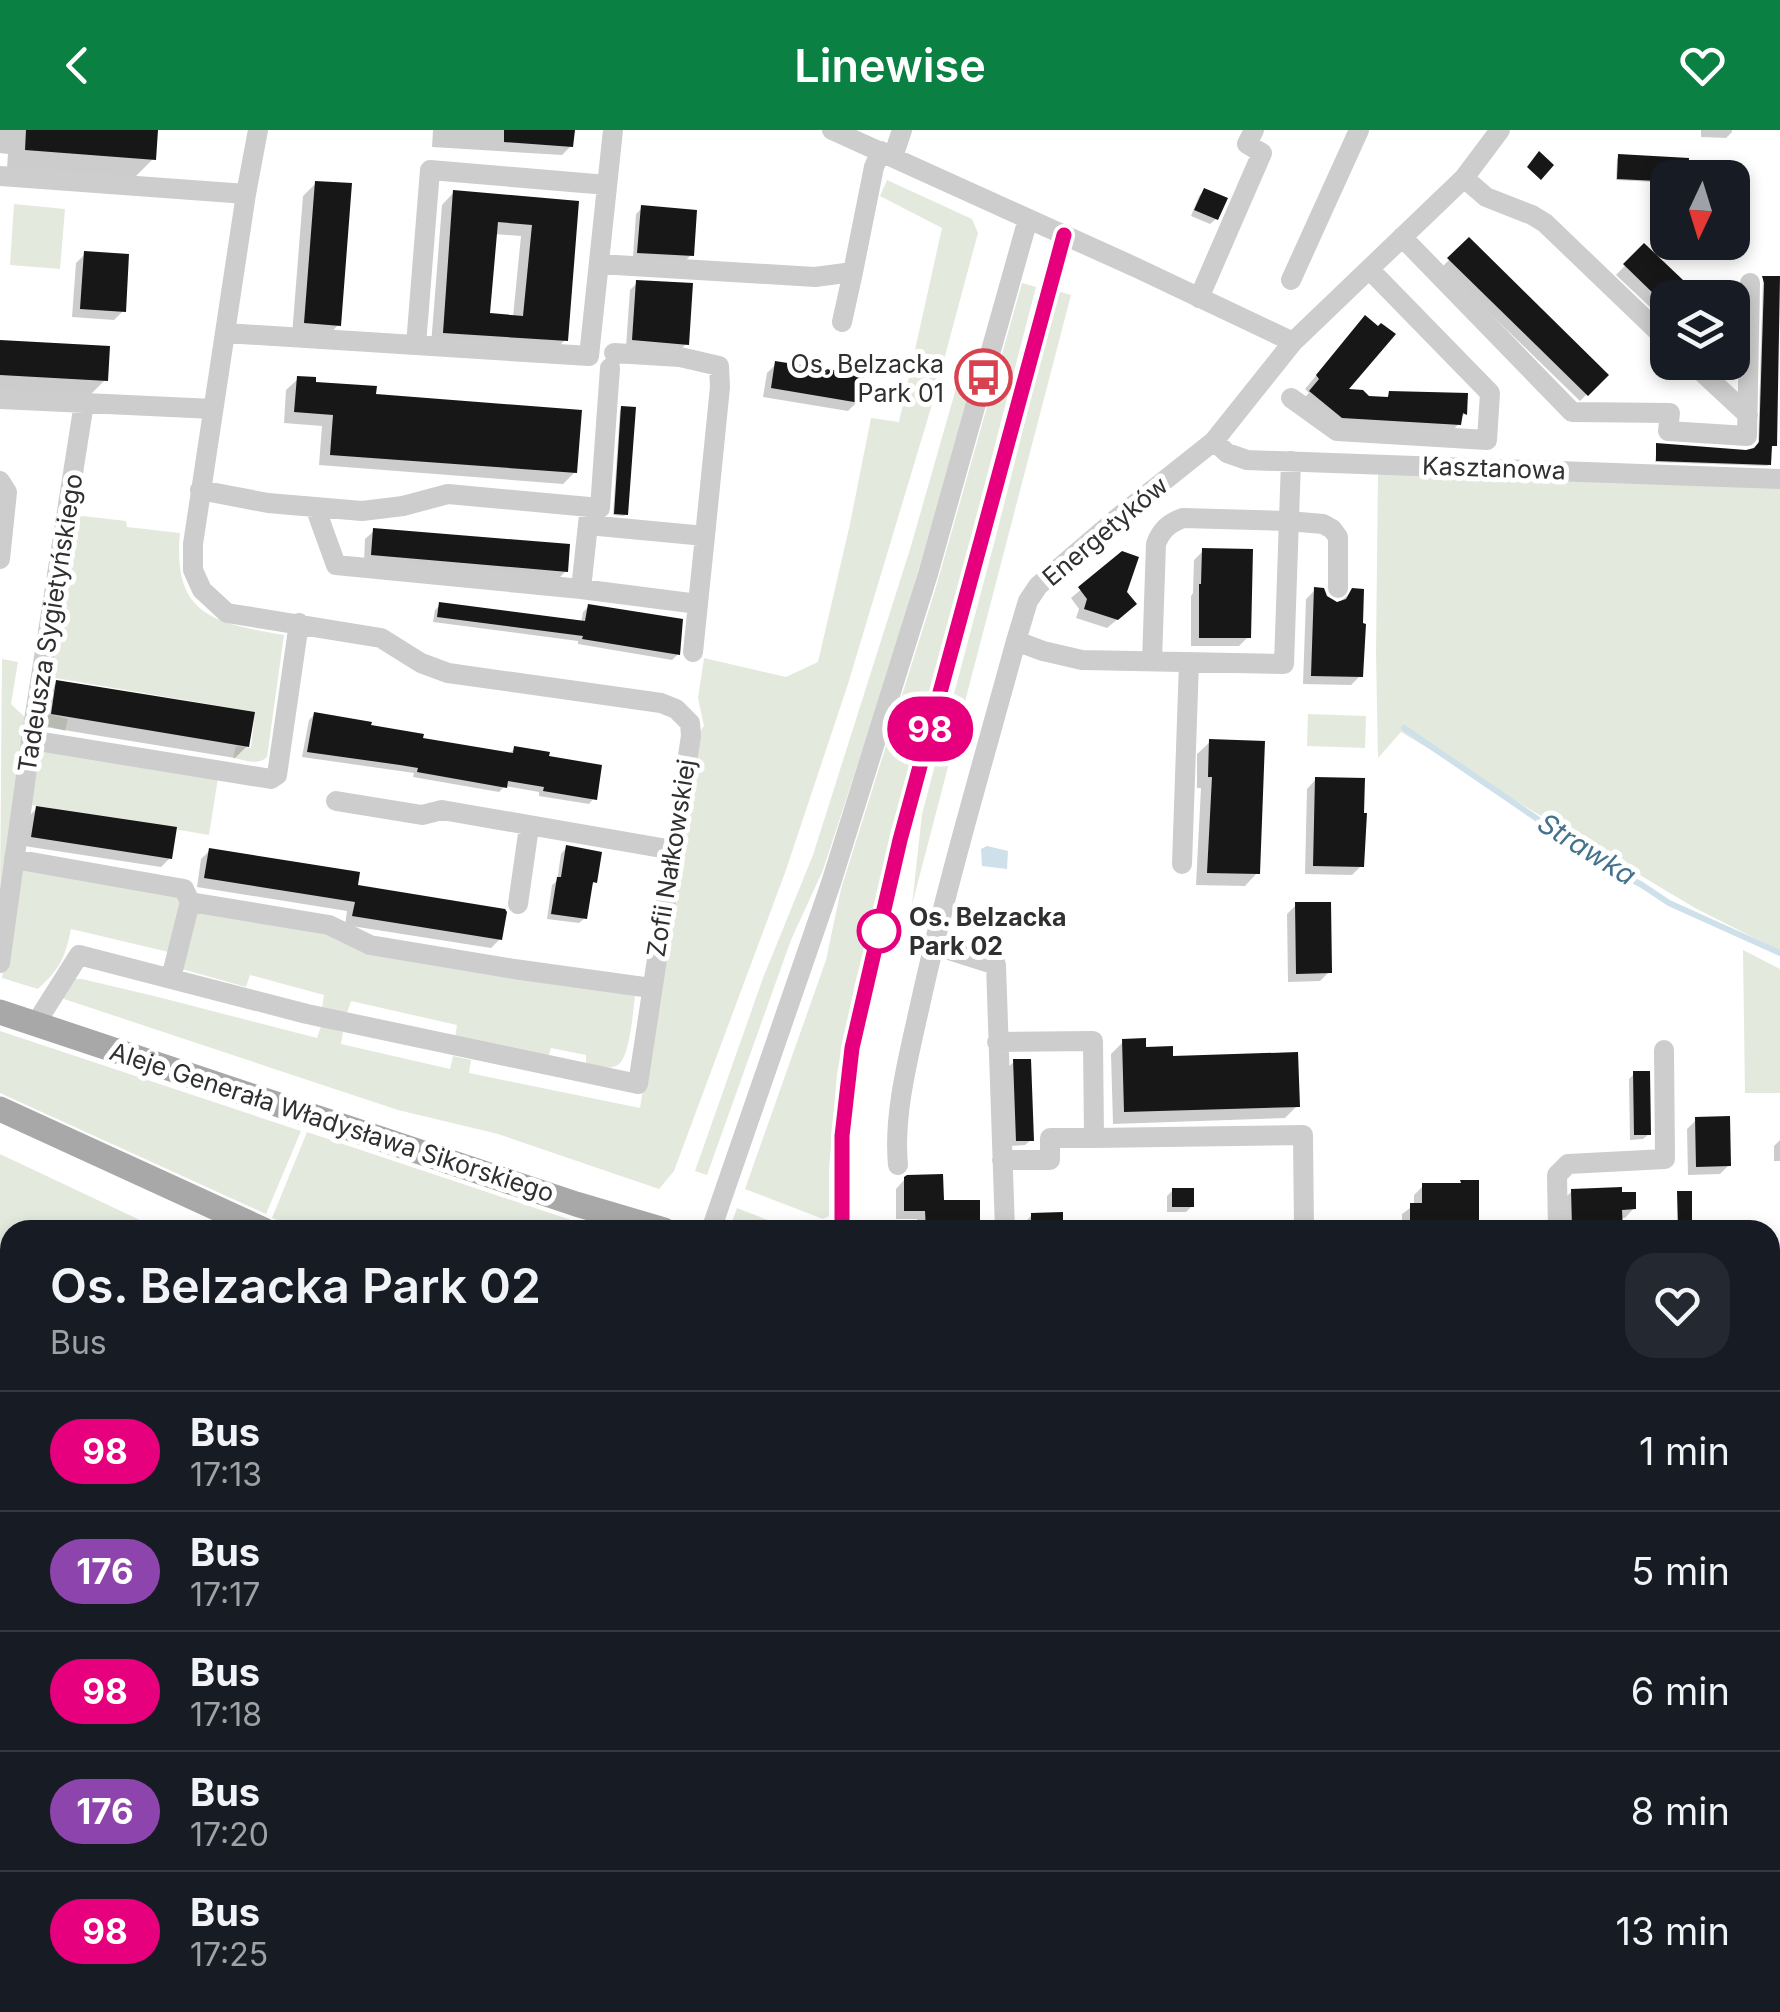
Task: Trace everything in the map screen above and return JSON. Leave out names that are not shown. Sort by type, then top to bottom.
[{"type":"main road","name":"Aleje Generała Władysława Sikorskiego","points":[[0,1012],[630,1220]]},
{"type":"main road","points":[[0,1109],[242,1220]]},
{"type":"main road","points":[[576,1204],[596,1220]]},
{"type":"street","name":"Zofii Nałkowskiej","points":[[36,1023],[79,955],[320,1016],[638,1084],[690,723],[676,708],[661,702],[448,673],[421,663],[381,638],[227,613],[202,590],[193,570],[200,490],[258,130]]},
{"type":"street","points":[[225,333],[589,356],[613,130]]},
{"type":"street","points":[[842,322],[874,168],[902,130]]},
{"type":"street","points":[[1199,298],[1262,154],[1248,144],[1254,130]]},
{"type":"street","points":[[1291,280],[1359,130]]},
{"type":"street","name":"Energetyków","points":[[898,1165],[896,1145],[907,1064],[933,945],[1028,601],[1038,586],[1214,441],[1293,342],[1464,178],[1500,130]]},
{"type":"street","points":[[840,132],[1293,342]]},
{"type":"street","points":[[416,345],[430,170],[608,184]]},
{"type":"street","points":[[0,176],[246,194]]},
{"type":"street","points":[[1464,178],[1486,197],[1545,223],[1650,324]]},
{"type":"street","points":[[713,1220],[831,883],[928,574],[1028,219]]},
{"type":"street","points":[[842,1220],[842,1136],[852,1048],[900,840],[1064,235]]},
{"type":"street","points":[[1402,237],[1572,412],[1670,413],[1668,431],[1747,436],[1749,380]]},
{"type":"street","points":[[599,264],[816,277],[853,272]]},
{"type":"street","points":[[1291,398],[1337,431],[1487,440],[1490,393],[1369,269]]},
{"type":"street","points":[[581,589],[589,517],[600,508],[612,360],[680,357],[719,366],[693,652]]},
{"type":"street","points":[[1711,380],[1748,414]]},
{"type":"street","points":[[0,399],[213,409]]},
{"type":"street","name":"Tadeusza Sygietyńskiego","points":[[0,962],[84,403]]},
{"type":"street","name":"Kasztanowa","points":[[1214,441],[1227,454],[1240,459],[1780,479]]},
{"type":"street","points":[[1016,641],[1072,659],[1284,664],[1291,461]]},
{"type":"street","points":[[0,481],[8,492],[0,559]]},
{"type":"street","points":[[200,490],[268,504],[362,512],[448,494],[706,536]]},
{"type":"street","points":[[315,508],[336,566],[698,604]]},
{"type":"street","points":[[1152,661],[1156,544],[1168,524],[1183,518],[1317,522],[1336,532],[1338,588]]},
{"type":"street","points":[[31,740],[271,779],[278,775],[299,624]]},
{"type":"street","points":[[1182,864],[1189,662]]},
{"type":"street","points":[[336,801],[422,816],[442,810],[673,850]]},
{"type":"street","points":[[518,904],[530,826]]},
{"type":"street","points":[[14,859],[175,886],[187,892],[190,902],[171,978]]},
{"type":"street","points":[[190,902],[329,925],[370,945],[651,988]]},
{"type":"street","points":[[933,945],[996,966],[1005,1220]]},
{"type":"street","points":[[997,1042],[1093,1041],[1094,1138]]},
{"type":"street","points":[[1558,1220],[1558,1175],[1568,1164],[1665,1159],[1664,1050]]},
{"type":"street","points":[[1002,1160],[1050,1160],[1050,1138],[1303,1135],[1304,1220]]},
{"type":"shaded area","points":[[887,180],[972,219],[978,233],[931,408],[848,684],[786,870],[674,1171],[659,1189],[498,1134],[398,1110],[61,998],[71,979],[82,979],[317,1038],[321,1026],[343,1032],[341,1044],[450,1069],[453,1056],[471,1060],[469,1073],[640,1108],[699,732],[704,726],[698,698],[704,658],[786,677],[818,662],[871,418],[899,422],[942,228],[880,196]]},
{"type":"shaded area","points":[[14,204],[65,209],[60,269],[10,265]]},
{"type":"shaded area","points":[[1022,283],[1036,287],[855,984],[837,1074],[829,1216],[823,1219],[745,1189],[826,960],[841,889],[936,587]]},
{"type":"shaded area","points":[[1058,291],[1071,295],[912,905],[922,814]]},
{"type":"shaded area","points":[[961,371],[970,374],[974,381],[892,660],[823,870],[791,940],[707,1175],[695,1171],[763,978],[813,855],[911,546]]},
{"type":"shaded area","points":[[1378,473],[1780,485],[1780,951],[1695,908],[1401,732],[1378,758]]},
{"type":"shaded area","points":[[74,515],[180,533],[183,582],[191,599],[203,611],[238,626],[284,635],[267,757],[255,762],[233,758],[236,746],[251,748],[255,712],[55,678],[49,714],[68,719],[65,731],[47,726]]},
{"type":"shaded area","points":[[2,659],[18,662],[11,704],[29,721],[0,901]]},
{"type":"shaded area","points":[[1308,714],[1366,716],[1365,748],[1307,746]]},
{"type":"shaded area","points":[[43,751],[218,778],[209,835],[26,804],[38,756]]},
{"type":"shaded area","points":[[19,866],[182,894],[173,953],[71,929],[60,962],[38,989],[2,978]]},
{"type":"shaded area","points":[[199,908],[635,996],[625,1053],[614,1067],[586,1066],[586,1055],[551,1048],[548,1058],[455,1038],[457,1025],[351,1001],[347,1013],[322,1008],[324,995],[250,975],[246,987],[182,969],[192,915]]},
{"type":"shaded area","points":[[1743,950],[1780,969],[1780,1093],[1745,1093]]},
{"type":"shaded area","points":[[0,1031],[301,1131],[266,1214],[0,1093]]},
{"type":"shaded area","points":[[307,1132],[571,1220],[278,1220],[272,1218]]},
{"type":"shaded area","points":[[0,1154],[140,1220],[0,1220]]},
{"type":"shaded area","points":[[737,1208],[768,1220],[733,1220]]},
{"type":"water","points":[[987,846],[1008,851],[1007,869],[982,866],[981,849]]},
{"type":"building","points":[[26,130],[158,130],[156,160],[25,150]]},
{"type":"building","points":[[504,130],[575,130],[573,147],[504,142]]},
{"type":"building","points":[[1539,151],[1554,165],[1541,180],[1527,167]]},
{"type":"building","points":[[1618,154],[1689,158],[1650,160],[1650,181],[1617,179]]},
{"type":"building","points":[[315,181],[352,183],[341,326],[304,323]]},
{"type":"building","points":[[1204,188],[1228,198],[1218,220],[1194,210]]},
{"type":"building","points":[[453,190],[579,201],[568,341],[443,333]],"holes":[[[498,222],[532,225],[523,316],[490,313]]]},
{"type":"building","points":[[641,205],[697,210],[694,256],[637,253]]},
{"type":"building","points":[[1469,237],[1609,375],[1588,396],[1447,258]]},
{"type":"building","points":[[1644,243],[1650,249],[1650,260],[1662,260],[1683,280],[1650,280],[1650,290],[1623,264]]},
{"type":"building","points":[[84,251],[129,254],[126,312],[80,309]]},
{"type":"building","points":[[1762,276],[1780,276],[1777,446],[1772,446],[1771,465],[1656,461],[1656,443],[1746,450],[1759,442]]},
{"type":"building","points":[[636,280],[693,283],[689,345],[632,340]]},
{"type":"building","points":[[1365,315],[1396,334],[1349,389],[1388,397],[1389,391],[1468,393],[1467,415],[1463,413],[1461,425],[1342,418],[1309,391],[1319,379],[1316,375]]},
{"type":"building","points":[[0,340],[110,346],[108,381],[0,375]]},
{"type":"building","points":[[775,361],[864,375],[860,403],[771,388]]},
{"type":"building","points":[[297,376],[316,377],[316,382],[377,386],[376,394],[582,410],[577,473],[330,455],[333,415],[294,412]]},
{"type":"building","points":[[621,406],[636,407],[628,515],[614,514]]},
{"type":"building","points":[[373,528],[570,544],[568,572],[371,555]]},
{"type":"building","points":[[1202,548],[1253,549],[1251,638],[1199,638]]},
{"type":"building","points":[[1122,551],[1139,557],[1127,592],[1137,604],[1118,620],[1084,609],[1087,599],[1078,587]]},
{"type":"building","points":[[1314,587],[1324,588],[1327,596],[1337,602],[1346,599],[1352,588],[1364,589],[1363,677],[1311,676]]},
{"type":"building","points":[[439,602],[585,621],[588,604],[683,619],[680,655],[582,639],[583,636],[437,617]]},
{"type":"building","points":[[56,680],[255,712],[249,747],[51,714]]},
{"type":"building","points":[[314,712],[424,734],[423,738],[513,753],[514,746],[602,765],[597,800],[508,781],[507,788],[417,772],[418,768],[307,752]]},
{"type":"building","points":[[1209,739],[1265,741],[1260,874],[1207,873],[1212,777],[1208,777]]},
{"type":"building","points":[[1315,777],[1365,778],[1364,867],[1313,866]]},
{"type":"building","points":[[36,806],[177,827],[172,859],[31,837]]},
{"type":"building","points":[[566,845],[602,852],[587,919],[551,914]]},
{"type":"building","points":[[209,848],[360,872],[358,885],[505,909],[502,940],[352,916],[355,902],[204,878]]},
{"type":"building","points":[[1295,902],[1331,902],[1332,973],[1296,974]]},
{"type":"building","points":[[1146,1038],[1146,1047],[1173,1046],[1173,1056],[1298,1052],[1300,1107],[1124,1112],[1122,1039]]},
{"type":"building","points":[[1013,1059],[1031,1059],[1034,1141],[1016,1141]]},
{"type":"building","points":[[1633,1071],[1650,1071],[1651,1135],[1634,1135]]},
{"type":"building","points":[[1730,1116],[1731,1166],[1696,1167],[1695,1117]]},
{"type":"building","points":[[943,1174],[944,1200],[980,1200],[980,1220],[925,1220],[925,1211],[904,1211],[907,1175]]},
{"type":"building","points":[[1460,1180],[1479,1180],[1479,1220],[1410,1220],[1410,1203],[1422,1203],[1422,1183],[1461,1183]]},
{"type":"building","points":[[1622,1187],[1622,1192],[1636,1192],[1636,1209],[1622,1210],[1622,1220],[1572,1220],[1571,1189]]},
{"type":"building","points":[[1172,1188],[1194,1188],[1194,1207],[1172,1207]]},
{"type":"building","points":[[1677,1191],[1692,1191],[1692,1220],[1678,1220]]},
{"type":"building","points":[[1063,1212],[1063,1220],[1031,1220],[1031,1213]]},
{"type":"waterway","name":"Strawka","points":[[1404,728],[1608,867],[1669,903],[1780,953]]},
{"type":"bus line","name":"98","points":[[842,1220],[842,1136],[852,1048],[900,840],[1064,235]]},
{"type":"place","name":"Os. Belzacka Park 01","points":[[983,378]]},
{"type":"place","name":"Os. Belzacka Park 02","points":[[879,931]]}]
